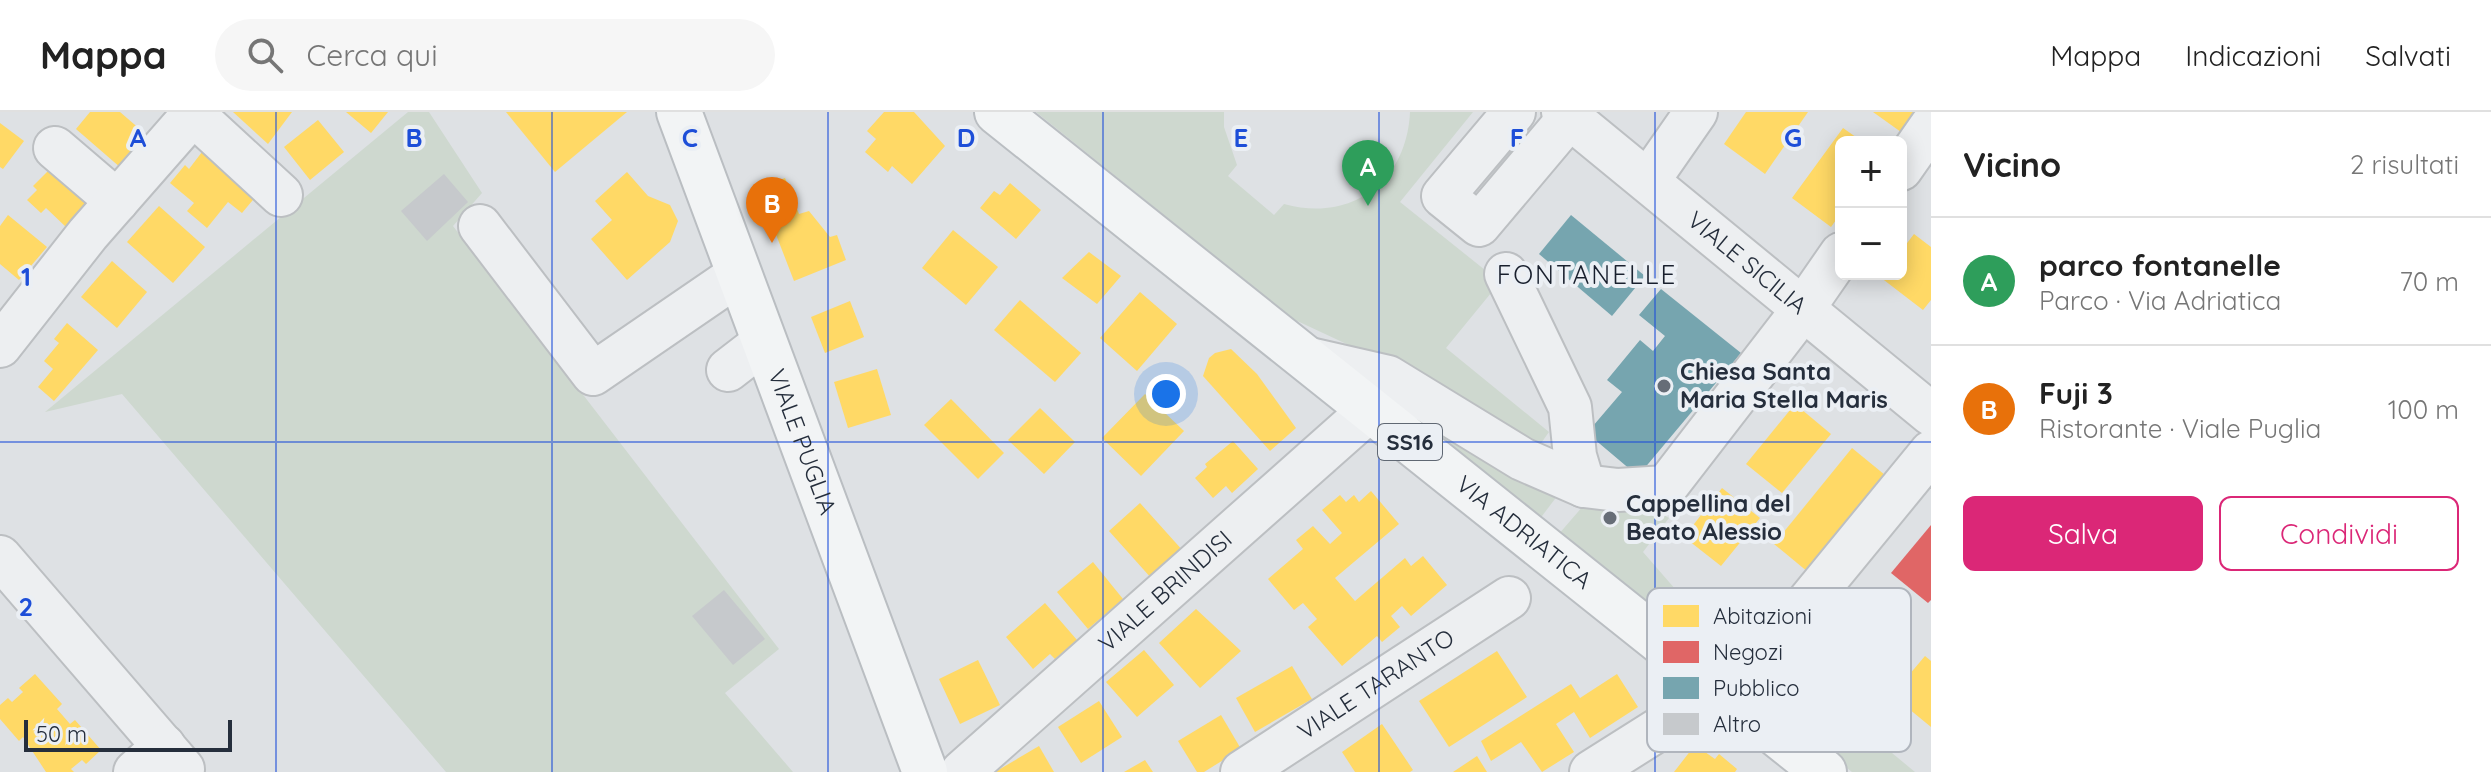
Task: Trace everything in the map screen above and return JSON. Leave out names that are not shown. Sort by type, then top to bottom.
[{"type":"main road","name":"VIALE PUGLIA","points":[[679,112],[925,772]]},
{"type":"main road","name":"VIA ADRIATICA","points":[[997,112],[1647,631]]},
{"type":"main road","name":"VIA ADRIATICA","points":[[1799,752],[1824,772]]},
{"type":"street","points":[[1514,112],[1443,196],[1479,225],[1566,115]]},
{"type":"street","points":[[1648,181],[1696,112]]},
{"type":"street","points":[[5,328],[194,113],[281,195]]},
{"type":"street","name":"VIALE SICILIA","points":[[1566,115],[1931,414]]},
{"type":"street","points":[[1907,160],[1931,126]]},
{"type":"street","points":[[55,148],[117,201]]},
{"type":"street","points":[[480,226],[593,374],[739,274]]},
{"type":"street","points":[[1305,358],[1388,377],[1522,459],[1584,486],[1618,490],[1666,487],[1835,263]]},
{"type":"street","points":[[1506,274],[1570,407],[1575,456],[1584,486]]},
{"type":"street","points":[[728,370],[763,343]]},
{"type":"street","name":"VIALE BRINDISI","points":[[962,772],[1370,410]]},
{"type":"street","points":[[1819,588],[1931,452]]},
{"type":"street","points":[[0,557],[161,762]]},
{"type":"street","name":"VIALE TARANTO","points":[[1242,772],[1509,598]]},
{"type":"street","points":[[1591,772],[1647,737]]},
{"type":"shaded area","points":[[408,112],[429,112],[482,193],[453,226],[779,649],[725,693],[793,772],[446,772],[122,394],[45,412]]},
{"type":"shaded area","points":[[1036,112],[1224,112],[1224,127],[1237,165],[1228,176],[1274,215],[1284,204],[1309,208],[1332,207],[1353,201],[1371,191],[1387,176],[1399,158],[1407,137],[1410,112],[1473,112],[1400,202],[1500,282],[1446,348],[1549,432],[1534,453],[1400,369],[1293,319]]},
{"type":"shaded area","points":[[1423,412],[1561,491],[1539,520],[1417,421]]},
{"type":"shaded area","points":[[1590,498],[1641,502],[1669,518],[1643,552],[1674,588],[1647,588],[1647,607],[1558,535]]},
{"type":"shaded area","points":[[1827,752],[1891,752],[1915,772],[1852,772]]},
{"type":"building: Abitazioni","points":[[90,112],[120,112],[149,137],[121,168],[76,129]]},
{"type":"building: Abitazioni","points":[[233,112],[292,112],[268,144]]},
{"type":"building: Abitazioni","points":[[346,112],[388,112],[371,133]]},
{"type":"building: Abitazioni","points":[[506,112],[627,112],[555,172]]},
{"type":"building: Abitazioni","points":[[884,112],[914,112],[945,146],[912,184],[892,166],[888,172],[865,152],[876,139],[867,131]]},
{"type":"building: Abitazioni","points":[[1746,112],[1808,112],[1765,174],[1724,144]]},
{"type":"building: Abitazioni","points":[[1873,112],[1916,112],[1901,132]]},
{"type":"building: Abitazioni","points":[[318,120],[344,152],[310,180],[284,147]]},
{"type":"building: Abitazioni","points":[[0,123],[24,141],[3,169],[0,167]]},
{"type":"building: Abitazioni","points":[[1843,128],[1854,136],[1837,136]]},
{"type":"building: Abitazioni","points":[[1835,139],[1835,221],[1831,227],[1792,198]]},
{"type":"building: Abitazioni","points":[[202,152],[220,167],[262,189],[242,213],[228,202],[207,228],[187,211],[194,203],[170,183],[185,165],[189,169]]},
{"type":"building: Abitazioni","points":[[53,166],[91,198],[66,227],[46,208],[41,213],[27,200],[37,190],[33,186]]},
{"type":"building: Abitazioni","points":[[627,172],[648,196],[670,205],[678,221],[670,242],[627,280],[591,239],[612,220],[595,201]]},
{"type":"building: Abitazioni","points":[[785,178],[799,214],[809,211],[830,237],[837,235],[846,260],[794,281],[758,188]]},
{"type":"building: Abitazioni","points":[[1010,183],[1041,210],[1016,239],[980,208],[994,191],[1000,195]]},
{"type":"building: Abitazioni","points":[[159,206],[205,247],[173,283],[127,242]]},
{"type":"building: Abitazioni","points":[[8,215],[47,247],[19,280],[0,264],[0,226]]},
{"type":"building: Abitazioni","points":[[953,230],[998,267],[966,305],[922,268]]},
{"type":"building: Abitazioni","points":[[1914,234],[1931,247],[1931,300],[1923,310],[1884,280],[1907,280],[1907,243]]},
{"type":"building: Abitazioni","points":[[1089,252],[1121,276],[1097,304],[1062,278]]},
{"type":"building: Abitazioni","points":[[112,261],[147,292],[117,328],[81,297]]},
{"type":"building: Abitazioni","points":[[1140,292],[1177,324],[1137,371],[1100,338]]},
{"type":"building: Abitazioni","points":[[1020,300],[1081,353],[1055,382],[994,330]]},
{"type":"building: Abitazioni","points":[[850,301],[864,337],[825,353],[811,317]]},
{"type":"building: Abitazioni","points":[[67,323],[98,350],[54,401],[38,387],[53,369],[44,361],[59,343],[54,339]]},
{"type":"building: Abitazioni","points":[[1231,349],[1257,374],[1296,428],[1270,451],[1203,376],[1209,358]]},
{"type":"building: Abitazioni","points":[[877,369],[891,415],[848,428],[834,382]]},
{"type":"building: Abitazioni","points":[[1145,394],[1184,431],[1141,476],[1102,438]]},
{"type":"building: Abitazioni","points":[[951,399],[1004,453],[978,479],[924,425]]},
{"type":"building: Abitazioni","points":[[1795,404],[1831,434],[1782,493],[1746,464]]},
{"type":"building: Abitazioni","points":[[1040,408],[1075,442],[1044,474],[1008,440]]},
{"type":"building: Abitazioni","points":[[1233,441],[1258,469],[1232,493],[1226,486],[1213,498],[1195,478],[1207,467],[1205,464]]},
{"type":"building: Abitazioni","points":[[1852,448],[1885,475],[1808,572],[1774,544]]},
{"type":"building: Abitazioni","points":[[1722,488],[1760,518],[1721,566],[1684,537]]},
{"type":"building: Abitazioni","points":[[1371,491],[1399,524],[1335,578],[1355,601],[1405,558],[1411,566],[1423,556],[1447,585],[1411,616],[1402,606],[1391,616],[1400,627],[1382,642],[1377,636],[1342,666],[1308,627],[1317,619],[1303,603],[1294,610],[1268,579],[1303,549],[1296,540],[1313,526],[1330,544],[1342,533],[1322,510],[1340,495],[1346,502],[1354,495],[1359,502]]},
{"type":"building: Abitazioni","points":[[1140,503],[1184,552],[1152,579],[1109,531]]},
{"type":"building: Abitazioni","points":[[1093,562],[1123,599],[1088,629],[1057,592]]},
{"type":"building: Abitazioni","points":[[1045,603],[1077,640],[1055,659],[1050,654],[1033,669],[1006,637]]},
{"type":"building: Abitazioni","points":[[1196,609],[1241,651],[1200,688],[1159,643]]},
{"type":"building: Abitazioni","points":[[1144,650],[1174,685],[1137,717],[1106,682]]},
{"type":"building: Abitazioni","points":[[1497,651],[1527,697],[1449,747],[1419,701]]},
{"type":"building: Abitazioni","points":[[1925,656],[1931,661],[1931,727],[1911,711],[1911,673]]},
{"type":"building: Abitazioni","points":[[978,660],[1000,705],[960,724],[939,679]]},
{"type":"building: Abitazioni","points":[[1292,666],[1312,699],[1255,732],[1236,698]]},
{"type":"building: Abitazioni","points":[[35,674],[62,704],[57,709],[70,724],[75,720],[101,750],[86,764],[82,760],[71,769],[74,772],[46,772],[23,737],[19,741],[0,719],[0,705],[8,698],[12,702],[23,692],[19,688]]},
{"type":"building: Abitazioni","points":[[1617,674],[1638,707],[1590,738],[1574,712],[1556,724],[1574,752],[1542,772],[1521,742],[1491,761],[1481,741],[1571,684],[1580,698]]},
{"type":"building: Abitazioni","points":[[1099,701],[1122,737],[1081,763],[1058,727]]},
{"type":"building: Abitazioni","points":[[1221,715],[1241,749],[1204,772],[1197,772],[1178,741]]},
{"type":"building: Abitazioni","points":[[1382,724],[1413,770],[1410,772],[1355,772],[1342,752]]},
{"type":"building: Abitazioni","points":[[1039,746],[1054,772],[995,772]]},
{"type":"building: Abitazioni","points":[[1690,752],[1705,752],[1715,759],[1719,754],[1737,769],[1735,772],[1674,772]]},
{"type":"building: Abitazioni","points":[[1477,756],[1487,772],[1453,772]]},
{"type":"building: Abitazioni","points":[[1145,760],[1153,772],[1124,772]]},
{"type":"building: Negozi","points":[[1931,525],[1931,600],[1928,603],[1891,573]]},
{"type":"building: Pubblico","points":[[1571,215],[1645,276],[1612,316],[1539,254]]},
{"type":"building: Pubblico","name":"Chiesa Santa Maria Stella Maris","points":[[1661,289],[1741,353],[1638,476],[1587,433],[1622,392],[1607,380],[1640,340],[1653,351],[1665,336],[1639,315]]},
{"type":"building: Altro","points":[[444,174],[468,202],[427,241],[401,211]]},
{"type":"building: Altro","points":[[724,590],[765,639],[733,665],[692,616]]},
{"type":"place","name":"parco fontanelle","points":[[1368,206]]},
{"type":"place","name":"Fuji 3","points":[[772,243]]},
{"type":"place","name":"Chiesa Santa Maria Stella Maris","points":[[1664,386]]},
{"type":"place","name":"Cappellina del Beato Alessio","points":[[1610,518]]},
{"type":"district","name":"FONTANELLE","points":[[1587,275]]}]
